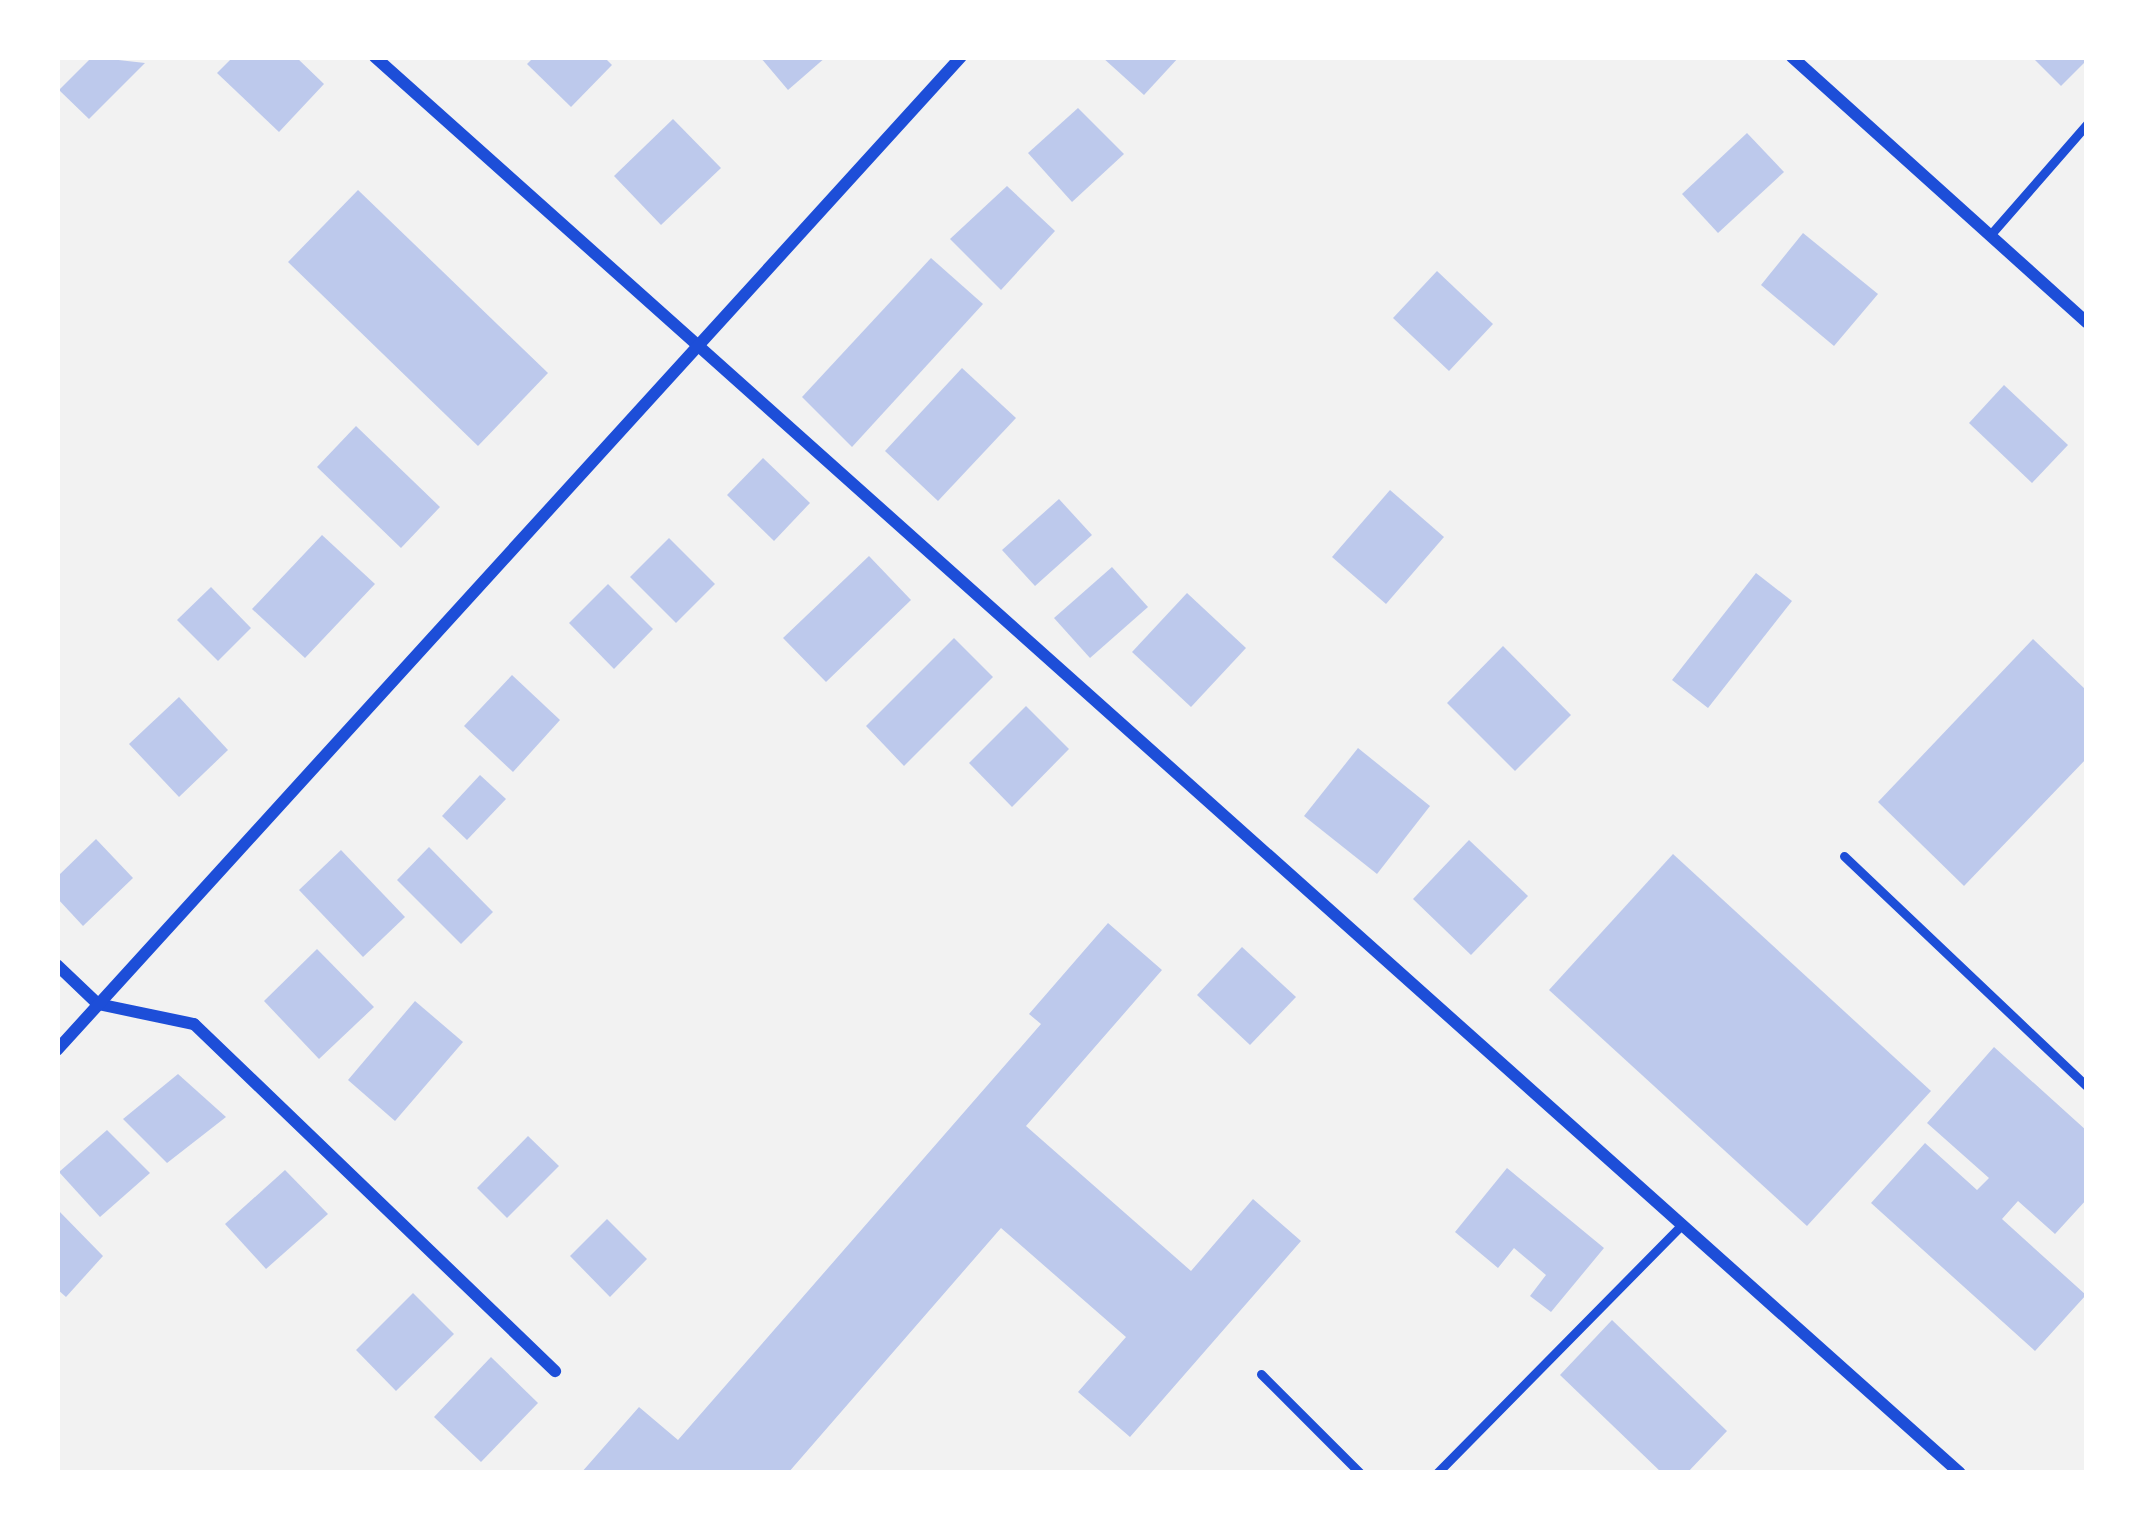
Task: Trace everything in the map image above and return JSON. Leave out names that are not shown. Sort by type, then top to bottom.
[{"type":"street","points":[[375,57],[1960,1473]]},
{"type":"street","points":[[57,1050],[961,57]]},
{"type":"street","points":[[1792,57],[2087,323]]},
{"type":"street","points":[[57,965],[98,1004],[194,1024],[555,1371]]},
{"type":"lane","points":[[1990,234],[2087,124]]},
{"type":"lane","points":[[1844,856],[2087,1087]]},
{"type":"lane","points":[[1437,1473],[1680,1227]]},
{"type":"lane","points":[[1261,1374],[1360,1473]]},
{"type":"building","points":[[92,57],[145,63],[89,119],[59,90]]},
{"type":"building","points":[[233,57],[296,57],[324,84],[279,132],[217,73]]},
{"type":"building","points":[[534,57],[604,57],[612,65],[571,107],[527,64]]},
{"type":"building","points":[[760,57],[826,57],[788,90]]},
{"type":"building","points":[[1102,57],[1179,57],[1144,95]]},
{"type":"building","points":[[2032,57],[2087,57],[2087,60],[2061,86]]},
{"type":"building","points":[[1078,108],[1124,154],[1072,202],[1028,153]]},
{"type":"building","points":[[673,119],[721,168],[661,225],[614,176]]},
{"type":"building","points":[[1747,133],[1784,172],[1718,233],[1682,194]]},
{"type":"building","points":[[1007,186],[1055,231],[1001,290],[950,239]]},
{"type":"building","points":[[358,190],[548,373],[478,446],[288,262]]},
{"type":"building","points":[[1803,233],[1878,294],[1834,346],[1761,285]]},
{"type":"building","points":[[931,258],[983,304],[852,447],[802,397]]},
{"type":"building","points":[[1437,271],[1493,324],[1449,371],[1393,318]]},
{"type":"building","points":[[962,368],[1016,418],[938,501],[885,451]]},
{"type":"building","points":[[2004,385],[2068,445],[2032,483],[1969,423]]},
{"type":"building","points":[[356,426],[440,507],[401,548],[317,467]]},
{"type":"building","points":[[763,458],[810,503],[774,541],[727,495]]},
{"type":"building","points":[[1390,490],[1444,537],[1386,604],[1332,557]]},
{"type":"building","points":[[1059,499],[1092,535],[1035,586],[1002,550]]},
{"type":"building","points":[[322,535],[375,584],[305,658],[252,609]]},
{"type":"building","points":[[669,538],[715,584],[676,623],[630,577]]},
{"type":"building","points":[[869,556],[911,600],[826,682],[783,638]]},
{"type":"building","points":[[1112,567],[1148,607],[1090,658],[1054,618]]},
{"type":"building","points":[[1756,573],[1792,601],[1708,708],[1672,680]]},
{"type":"building","points":[[608,584],[653,629],[614,669],[569,623]]},
{"type":"building","points":[[211,587],[251,628],[218,661],[177,620]]},
{"type":"building","points":[[1187,593],[1246,648],[1191,707],[1132,652]]},
{"type":"building","points":[[954,638],[993,677],[904,766],[866,726]]},
{"type":"building","points":[[2033,639],[2087,691],[2087,758],[1964,886],[1878,802]]},
{"type":"building","points":[[1503,646],[1571,715],[1515,771],[1447,703]]},
{"type":"building","points":[[512,675],[560,720],[513,772],[464,726]]},
{"type":"building","points":[[179,697],[228,750],[179,797],[129,744]]},
{"type":"building","points":[[1026,706],[1069,749],[1012,807],[969,763]]},
{"type":"building","points":[[1358,748],[1430,806],[1377,874],[1304,816]]},
{"type":"building","points":[[480,775],[506,799],[467,840],[442,816]]},
{"type":"building","points":[[96,839],[133,878],[83,926],[57,898],[57,877]]},
{"type":"building","points":[[1469,840],[1528,896],[1471,955],[1413,899]]},
{"type":"building","points":[[429,847],[493,912],[461,944],[397,880]]},
{"type":"building","points":[[341,850],[405,917],[363,957],[299,890]]},
{"type":"building","points":[[1673,854],[1931,1091],[1807,1226],[1549,990]]},
{"type":"building","points":[[1108,923],[1162,970],[1026,1126],[1191,1271],[1253,1199],[1301,1241],[1130,1437],[1078,1392],[1126,1337],[1001,1228],[788,1473],[581,1473],[639,1407],[678,1440],[1041,1024],[1029,1014]]},
{"type":"building","points":[[1242,947],[1296,997],[1250,1045],[1197,995]]},
{"type":"building","points":[[317,949],[374,1007],[319,1059],[264,1001]]},
{"type":"building","points":[[415,1001],[463,1042],[395,1121],[348,1080]]},
{"type":"building","points":[[1994,1047],[2087,1131],[2087,1199],[2055,1234],[2018,1201],[2002,1219],[2086,1295],[2035,1351],[1871,1203],[1925,1143],[1977,1190],[1989,1178],[1927,1123]]},
{"type":"building","points":[[178,1074],[226,1117],[167,1163],[123,1119]]},
{"type":"building","points":[[107,1130],[150,1173],[100,1217],[59,1172]]},
{"type":"building","points":[[528,1136],[559,1166],[507,1218],[477,1188]]},
{"type":"building","points":[[1507,1168],[1604,1248],[1551,1312],[1530,1296],[1546,1275],[1514,1248],[1498,1268],[1455,1232]]},
{"type":"building","points":[[285,1170],[328,1214],[266,1269],[225,1224]]},
{"type":"building","points":[[57,1209],[103,1256],[66,1297],[57,1289]]},
{"type":"building","points":[[607,1219],[647,1259],[610,1297],[570,1256]]},
{"type":"building","points":[[413,1293],[454,1334],[396,1391],[356,1350]]},
{"type":"building","points":[[1612,1320],[1727,1431],[1687,1473],[1662,1473],[1560,1375]]},
{"type":"building","points":[[491,1357],[538,1403],[481,1462],[434,1417]]}]
